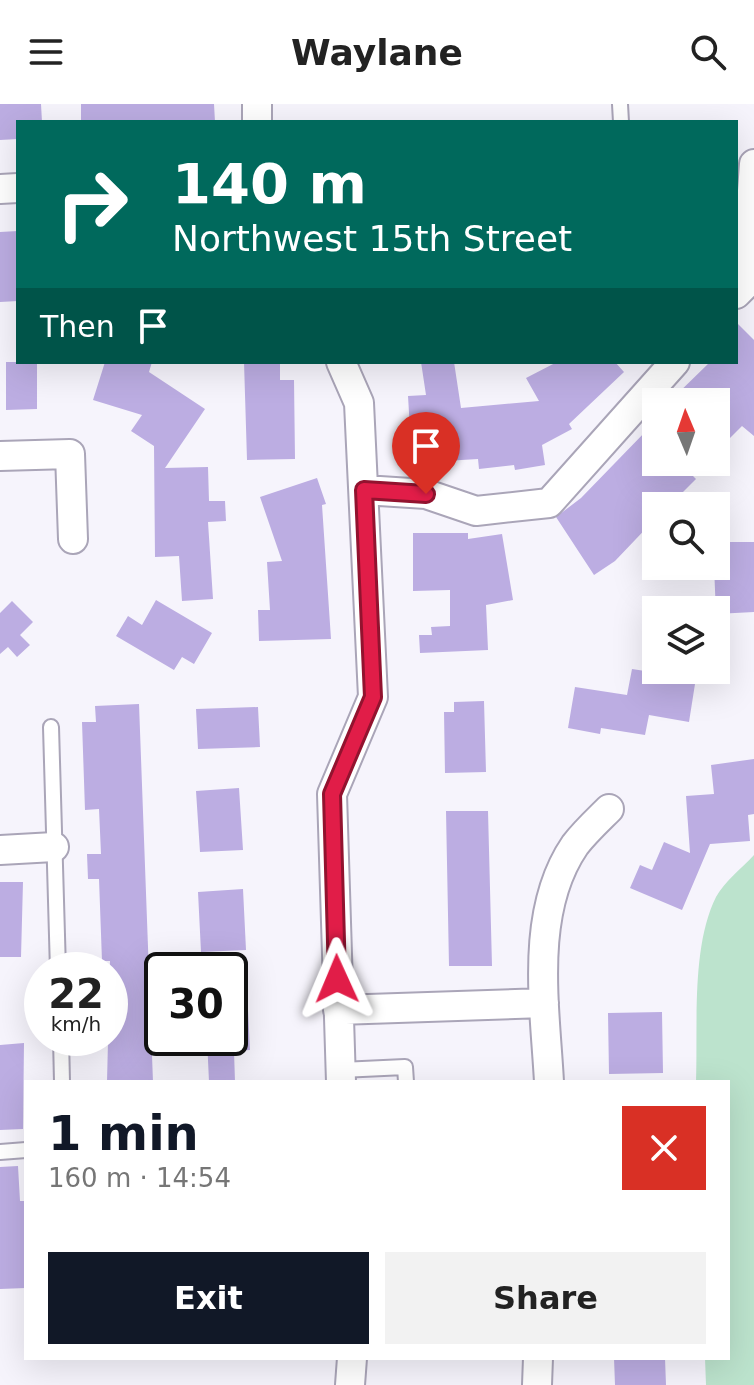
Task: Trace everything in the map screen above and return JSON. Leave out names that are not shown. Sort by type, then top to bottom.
[{"type":"street","points":[[745,292],[754,164]]},
{"type":"street","points":[[341,1076],[332,794],[373,697],[359,403],[342,364]]},
{"type":"street","points":[[364,490],[426,494],[476,511],[549,503],[673,364]]},
{"type":"street","points":[[0,456],[70,454],[73,539]]},
{"type":"street","points":[[549,1080],[544,1003],[547,914],[575,846],[609,809]]},
{"type":"street","points":[[0,850],[54,847]]},
{"type":"street","points":[[338,1010],[544,1003]]},
{"type":"street","points":[[350,1385],[352,1360]]},
{"type":"street","points":[[537,1385],[538,1360]]},
{"type":"lane","points":[[51,727],[57,952]]},
{"type":"lane","points":[[61,1056],[62,1080]]},
{"type":"lane","points":[[341,1076],[405,1067],[406,1080]]},
{"type":"lane","points":[[0,1152],[24,1150]]},
{"type":"green space","points":[[754,855],[754,1385],[706,1385],[705,1360],[730,1360],[730,1080],[696,1080],[699,963],[708,917],[719,891]]},
{"type":"building","points":[[0,104],[41,104],[42,120],[16,120],[16,139],[0,140]]},
{"type":"building","points":[[81,104],[214,104],[215,120],[81,120]]},
{"type":"building","points":[[16,231],[16,301],[0,302],[0,232]]},
{"type":"building","points":[[738,324],[754,340],[754,436],[742,426],[730,438],[730,388],[683,388],[708,364],[738,364]]},
{"type":"building","points":[[6,362],[37,364],[37,409],[6,410]]},
{"type":"building","points":[[104,364],[151,364],[149,372],[205,409],[165,468],[208,467],[209,501],[225,501],[226,521],[208,522],[213,599],[182,601],[179,556],[155,557],[154,446],[131,431],[142,415],[93,400]]},
{"type":"building","points":[[244,364],[280,364],[280,380],[294,380],[295,459],[247,460]]},
{"type":"building","points":[[421,364],[454,364],[461,408],[539,401],[526,378],[553,364],[617,364],[624,372],[569,424],[572,429],[542,445],[545,465],[515,470],[514,465],[479,469],[478,459],[412,463],[408,396],[426,395]]},
{"type":"building","points":[[642,435],[642,476],[693,476],[696,479],[683,492],[642,492],[642,533],[615,561],[594,575],[556,517],[581,498]]},
{"type":"building","points":[[317,478],[326,504],[322,505],[331,639],[259,641],[258,610],[270,610],[267,562],[282,561],[260,497]]},
{"type":"building","points":[[413,533],[468,533],[468,539],[502,534],[513,600],[486,605],[488,650],[420,653],[419,635],[432,635],[431,627],[450,626],[450,590],[413,591]]},
{"type":"building","points":[[730,542],[754,542],[754,612],[730,613],[730,596],[715,596],[715,580],[730,580]]},
{"type":"building","points":[[156,600],[212,633],[194,664],[182,657],[174,670],[116,636],[128,616],[142,625]]},
{"type":"building","points":[[12,601],[33,622],[20,635],[30,645],[17,657],[8,647],[0,654],[0,613]]},
{"type":"building","points":[[632,669],[642,671],[642,684],[695,684],[689,722],[649,715],[645,735],[601,728],[600,734],[568,728],[575,687],[627,695]]},
{"type":"building","points":[[484,701],[486,772],[445,773],[444,712],[454,712],[454,702]]},
{"type":"building","points":[[139,704],[148,952],[144,952],[144,1056],[152,1056],[153,1080],[107,1080],[108,1056],[128,1056],[128,952],[102,952],[99,879],[88,879],[87,854],[101,854],[99,809],[85,810],[82,722],[96,722],[95,706]]},
{"type":"building","points":[[258,707],[260,747],[198,749],[196,709]]},
{"type":"building","points":[[754,759],[754,814],[748,815],[750,841],[710,844],[682,910],[630,888],[640,865],[652,870],[664,842],[690,853],[686,796],[714,794],[711,765]]},
{"type":"building","points":[[239,788],[243,850],[200,852],[196,791]]},
{"type":"building","points":[[446,811],[488,811],[492,966],[449,966]]},
{"type":"building","points":[[0,882],[23,882],[21,957],[0,957]]},
{"type":"building","points":[[243,889],[246,950],[201,952],[198,892]]},
{"type":"building","points":[[248,1009],[250,1050],[248,1050]]},
{"type":"building","points":[[662,1012],[663,1073],[609,1074],[608,1013]]},
{"type":"building","points":[[24,1043],[23,1129],[0,1130],[0,1045]]},
{"type":"building","points":[[208,1056],[234,1056],[235,1080],[209,1080]]},
{"type":"building","points":[[18,1166],[20,1201],[24,1201],[24,1288],[0,1289],[0,1167]]},
{"type":"building","points":[[614,1360],[665,1360],[666,1385],[615,1385]]},
{"type":"route","points":[[337,979],[332,794],[373,697],[364,490],[426,494]]}]
